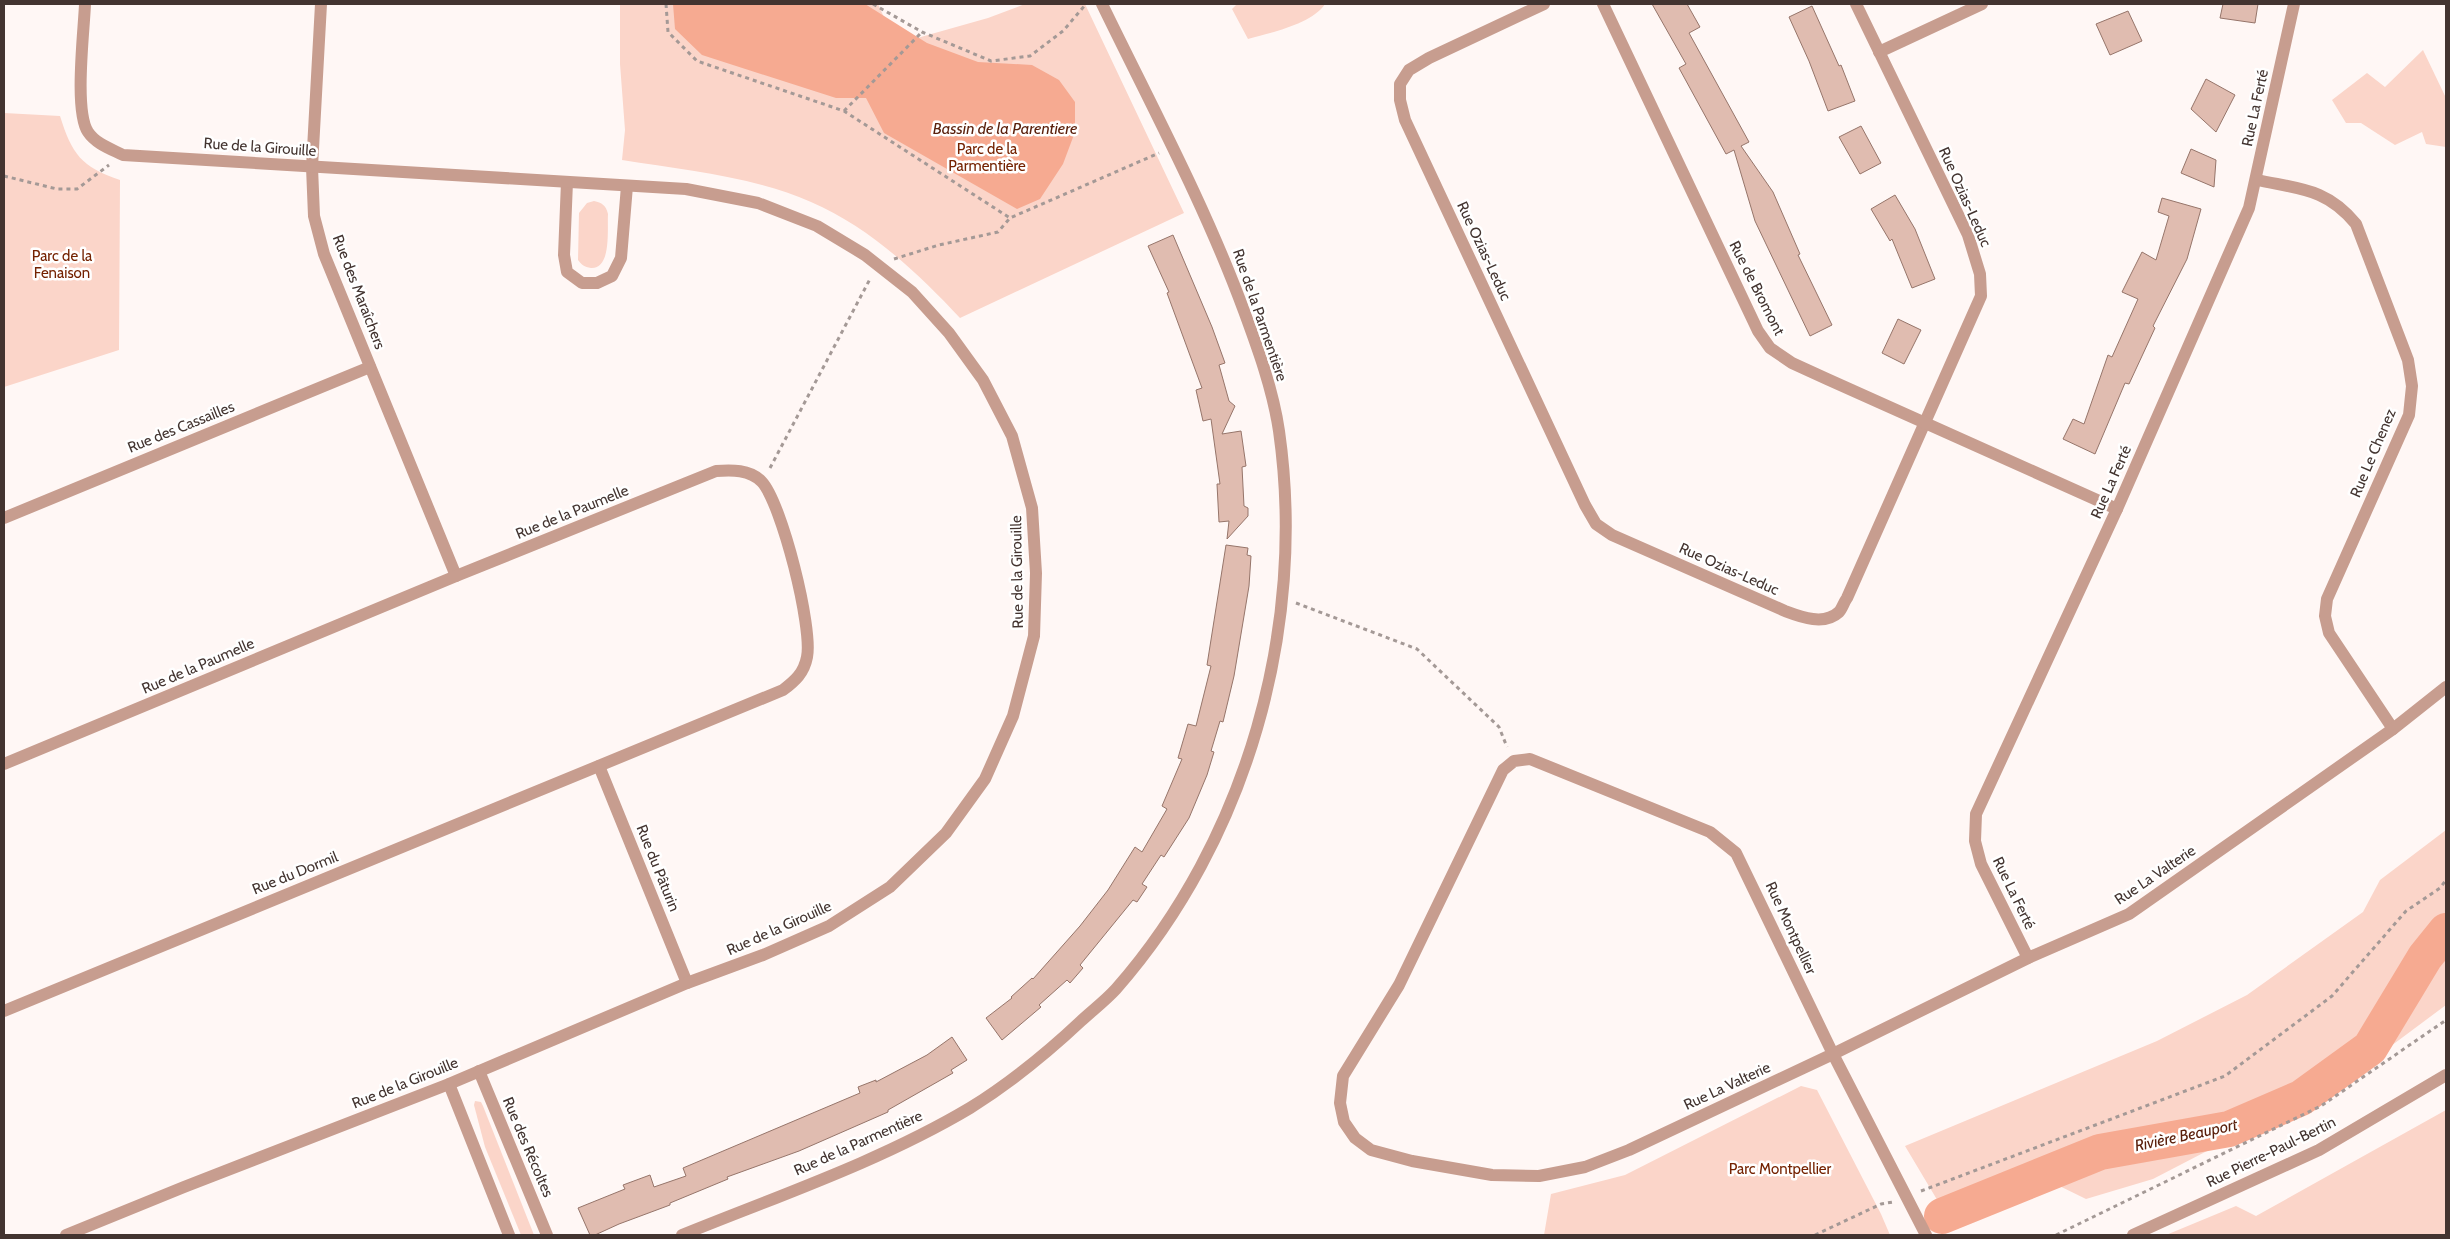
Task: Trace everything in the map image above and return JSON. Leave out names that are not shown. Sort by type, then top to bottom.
[{"type":"street","name":"Rue de la Girouille","points":[[66,1235],[449,1084],[687,983],[763,955],[829,926],[890,887],[946,833],[985,779],[1016,707],[1034,636],[1036,573],[1032,508],[1012,436],[983,380],[949,333],[912,292],[877,264],[817,226],[758,203],[686,189],[123,155],[103,146],[88,131],[80,111],[85,4]]},
{"type":"street","name":"Rue des Maraîchers","points":[[321,4],[312,167],[314,216],[324,254],[456,576]]},
{"type":"street","name":"Rue de la Parmentière","points":[[682,1235],[892,1149],[970,1107],[1047,1053],[1115,990],[1163,926],[1215,842],[1253,741],[1276,647],[1282,598],[1286,527],[1279,430],[1260,356],[1222,252],[1102,4]]},
{"type":"street","name":"Rue Ozias-Leduc","points":[[1544,4],[1429,58],[1409,70],[1400,84],[1400,100],[1405,120],[1585,506],[1596,524],[1612,535],[1785,611],[1806,618],[1821,619],[1838,612],[1847,598],[1981,296],[1980,274],[1968,235],[1856,4]]},
{"type":"street","name":"Rue de Bromont","points":[[1603,4],[1758,331],[1770,348],[1792,363],[2117,509]]},
{"type":"street","points":[[1879,52],[1982,4]]},
{"type":"street","name":"Rue La Ferté","points":[[2028,958],[1981,864],[1975,841],[1976,814],[2117,509],[2249,208],[2257,180],[2294,4]]},
{"type":"street","name":"Rue Le Chenez","points":[[2257,180],[2322,194],[2344,209],[2356,224],[2408,360],[2412,386],[2409,415],[2327,599],[2325,616],[2329,633],[2393,728]]},
{"type":"street","points":[[567,182],[564,255],[568,272],[582,283],[598,283],[612,276],[621,258],[627,186]]},
{"type":"street","name":"Rue des Cassailles","points":[[4,518],[370,367]]},
{"type":"street","name":"Rue de la Paumelle","points":[[4,764],[456,576],[716,471],[740,470],[762,481]]},
{"type":"street","points":[[599,766],[783,690],[800,677],[807,656],[805,619],[793,558],[772,499],[762,481]]},
{"type":"street","name":"Rue La Valterie","points":[[1514,761],[1503,770],[1494,787],[1399,985],[1342,1076],[1340,1103],[1344,1122],[1355,1138],[1371,1150],[1412,1161],[1492,1175],[1539,1176],[1585,1167],[1629,1150],[1833,1054],[2028,958],[2129,914],[2393,728],[2446,687]]},
{"type":"street","name":"Rue Montpellier","points":[[1514,761],[1530,759],[1710,832],[1736,853],[1833,1054],[1926,1235]]},
{"type":"street","name":"Rue du Pâturin","points":[[599,766],[687,983]]},
{"type":"street","name":"Rue du Dormil","points":[[4,1011],[599,766]]},
{"type":"street","name":"Rue des Récoltes","points":[[479,1071],[547,1235]]},
{"type":"street","name":"Rue Pierre-Paul-Bertin","points":[[2133,1235],[2319,1150],[2446,1076]]},
{"type":"street","points":[[449,1084],[509,1235]]},
{"type":"path","points":[[666,4],[668,32],[697,62],[844,111],[1010,218]]},
{"type":"path","points":[[873,4],[922,32],[991,61],[1030,56],[1063,31],[1086,4]]},
{"type":"path","points":[[844,111],[922,32]]},
{"type":"path","points":[[762,481],[775,461],[877,264],[939,245],[998,232],[1010,218],[1172,148]]},
{"type":"path","points":[[4,176],[57,189],[77,189],[123,155]]},
{"type":"path","points":[[1282,598],[1417,649],[1499,727],[1514,761]]},
{"type":"path","points":[[1816,1235],[1881,1204],[1908,1199],[1930,1187],[2225,1076],[2332,996],[2406,911],[2440,888],[2446,880]]},
{"type":"path","points":[[2056,1235],[2321,1106],[2446,1020]]},
{"type":"green space","name":"Parc de la Parmentière","points":[[620,4],[878,4],[896,44],[988,18],[1025,4],[1085,4],[1184,213],[960,318],[927,284],[891,252],[853,224],[811,202],[788,193],[742,180],[622,160],[625,130],[620,64]]},
{"type":"green space","points":[[1237,4],[1325,4],[1311,17],[1290,27],[1248,39],[1232,9]]},
{"type":"green space","points":[[2423,50],[2446,98],[2446,147],[2426,144],[2422,132],[2395,145],[2361,123],[2346,123],[2332,100],[2367,73],[2385,87]]},
{"type":"green space","name":"Parc de la Fenaison","points":[[4,113],[60,116],[69,140],[80,157],[96,170],[120,180],[119,350],[4,387]]},
{"type":"green space","points":[[594,201],[606,208],[608,214],[608,238],[602,262],[598,267],[591,268],[583,266],[578,260],[579,213],[587,203]]},
{"type":"green space","points":[[2446,830],[2446,1005],[2348,1078],[2153,1179],[2086,1199],[2039,1176],[1942,1208],[1905,1146],[2157,1041],[2247,995],[2363,912],[2380,880]]},
{"type":"green space","name":"Parc Montpellier","points":[[1801,1086],[1817,1090],[1890,1235],[1544,1235],[1551,1194],[1625,1175]]},
{"type":"green space","points":[[475,1101],[481,1102],[483,1106],[534,1235],[521,1235],[485,1147],[474,1105]]},
{"type":"green space","points":[[2446,1110],[2446,1235],[2166,1235],[2236,1206],[2256,1216]]},
{"type":"water","name":"Bassin de la Parentiere","points":[[673,4],[865,4],[927,43],[978,62],[1032,65],[1059,80],[1075,102],[1075,132],[1063,164],[1040,199],[1017,209],[884,133],[866,98],[836,98],[702,55],[675,29]]},
{"type":"building","points":[[1652,4],[1687,4],[1700,27],[1689,33],[1749,142],[1741,146],[1773,192],[1800,254],[1798,255],[1832,325],[1810,336],[1755,221],[1734,150],[1726,154],[1679,68],[1686,64]]},
{"type":"building","points":[[2223,4],[2258,4],[2255,23],[2220,18]]},
{"type":"building","points":[[1812,6],[1839,66],[1841,65],[1855,101],[1828,111],[1809,61],[1789,17]]},
{"type":"building","points":[[2128,11],[2142,41],[2110,55],[2096,24]]},
{"type":"building","points":[[2206,79],[2235,95],[2216,132],[2191,109]]},
{"type":"building","points":[[1861,126],[1881,163],[1860,174],[1839,137]]},
{"type":"building","points":[[2191,149],[2216,160],[2214,187],[2181,173]]},
{"type":"building","points":[[1895,195],[1915,229],[1935,279],[1912,288],[1892,239],[1890,241],[1871,209]]},
{"type":"building","points":[[2162,198],[2201,209],[2187,259],[2153,326],[2155,328],[2129,384],[2125,383],[2095,454],[2063,439],[2073,419],[2084,424],[2108,355],[2112,357],[2138,299],[2122,292],[2142,252],[2156,260],[2169,216],[2158,212]]},
{"type":"building","points":[[1173,235],[1212,327],[1225,363],[1219,365],[1229,401],[1235,406],[1222,434],[1241,431],[1246,466],[1242,467],[1244,506],[1248,508],[1248,516],[1227,539],[1229,521],[1219,522],[1217,484],[1220,484],[1211,419],[1203,421],[1196,390],[1202,388],[1167,293],[1169,292],[1148,246]]},
{"type":"building","points":[[1898,319],[1921,330],[1904,364],[1882,353]]},
{"type":"building","points":[[1226,545],[1248,548],[1247,555],[1251,556],[1249,586],[1234,676],[1223,722],[1220,721],[1211,751],[1214,752],[1207,775],[1189,818],[1164,857],[1161,855],[1142,884],[1147,887],[1137,902],[1133,900],[1080,965],[1083,968],[1070,983],[1067,980],[1039,1005],[1041,1007],[1002,1040],[986,1018],[1033,979],[1080,926],[1108,890],[1135,847],[1142,852],[1167,809],[1162,806],[1182,759],[1178,758],[1188,724],[1196,726],[1211,666],[1207,665]]},
{"type":"building","points":[[952,1037],[967,1060],[951,1070],[953,1073],[888,1110],[888,1112],[799,1151],[727,1177],[728,1179],[670,1203],[670,1205],[595,1235],[590,1235],[578,1208],[625,1189],[623,1185],[650,1175],[654,1187],[686,1176],[683,1168],[860,1093],[858,1087],[876,1080],[876,1082],[927,1055]]},
{"type":"waterway","name":"Rivière Beauport","points":[[1942,1216],[2100,1152],[2229,1129],[2301,1098],[2370,1048],[2425,957],[2446,931]]}]
